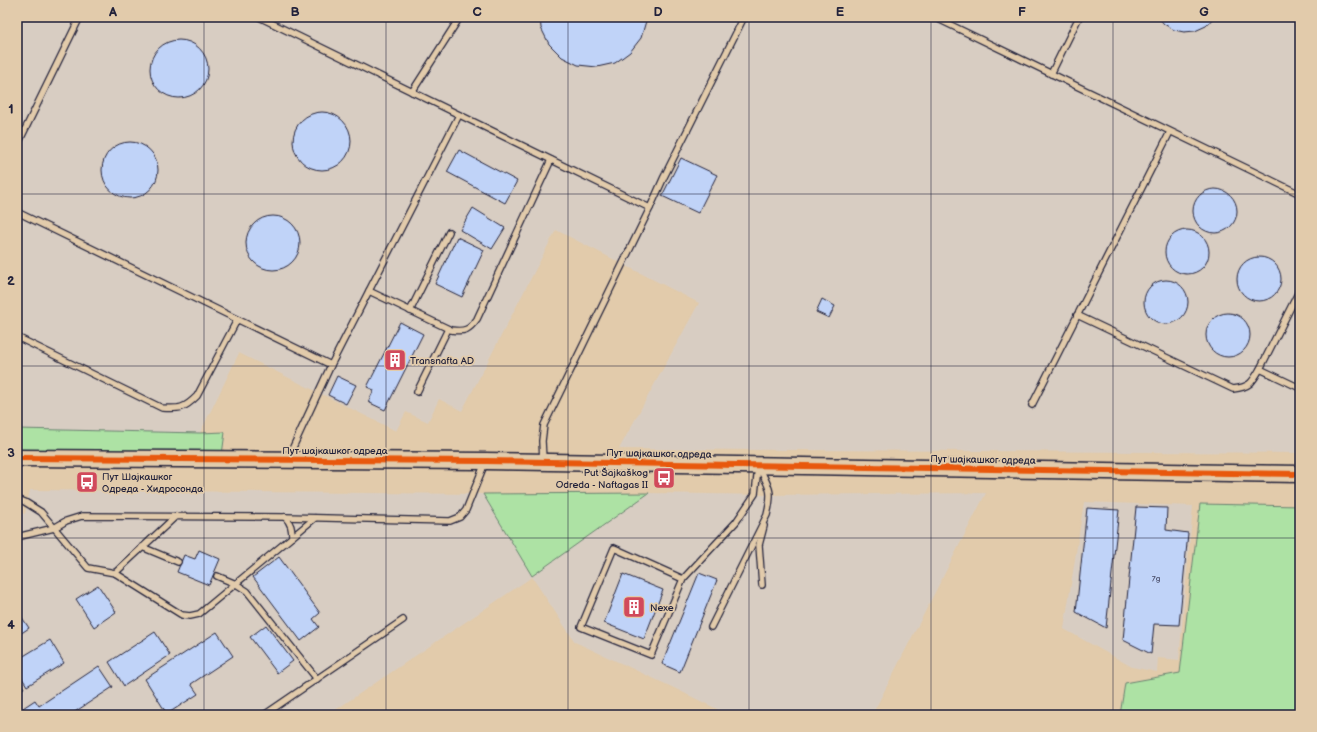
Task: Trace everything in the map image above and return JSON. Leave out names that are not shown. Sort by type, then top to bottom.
[{"type":"street","name":"Пут шајкашког одреда","points":[[17,458],[486,461],[1300,474]]},
{"type":"lane","points":[[17,146],[80,17]]},
{"type":"lane","points":[[259,17],[650,208]]},
{"type":"lane","points":[[412,92],[460,17]]},
{"type":"lane","points":[[543,462],[542,441],[544,425],[664,177],[744,17]]},
{"type":"lane","points":[[934,17],[1300,194]]},
{"type":"lane","points":[[1052,74],[1079,17]]},
{"type":"lane","points":[[288,460],[331,365],[459,115]]},
{"type":"lane","points":[[1032,405],[1170,132]]},
{"type":"lane","points":[[369,291],[448,329],[462,331],[472,327],[551,160]]},
{"type":"lane","points":[[17,212],[331,365]]},
{"type":"lane","points":[[410,310],[449,232]]},
{"type":"lane","points":[[1077,315],[1233,389],[1247,387],[1252,382],[1300,289]]},
{"type":"lane","points":[[17,337],[162,408],[176,409],[188,405],[197,396],[237,320]]},
{"type":"lane","points":[[417,392],[448,329]]},
{"type":"lane","points":[[1260,369],[1300,388]]},
{"type":"lane","points":[[17,537],[54,528],[66,521],[82,516],[285,517],[450,521],[460,517],[466,510],[486,461]]},
{"type":"lane","points":[[758,465],[770,490],[771,498],[768,515],[759,545],[762,585]]},
{"type":"lane","points":[[683,579],[614,548],[581,627],[652,655],[683,579],[736,522],[755,494],[758,465]]},
{"type":"lane","points":[[17,499],[41,512],[88,568],[115,573],[182,615],[190,616],[199,614],[315,518]]},
{"type":"lane","points":[[711,627],[768,515]]},
{"type":"lane","points":[[115,573],[176,516]]},
{"type":"lane","points":[[285,517],[290,522],[292,537]]},
{"type":"lane","points":[[142,547],[178,562]]},
{"type":"lane","points":[[217,576],[248,591],[317,679]]},
{"type":"lane","points":[[264,715],[403,620]]},
{"type":"shaded area","points":[[17,17],[1300,17],[1300,453],[619,449],[699,303],[556,230],[462,411],[439,399],[428,422],[406,412],[396,431],[239,353],[200,433],[17,429]]},
{"type":"shaded area","points":[[30,490],[483,494],[532,576],[649,493],[767,495],[986,493],[872,715],[729,715],[575,642],[532,577],[328,715],[17,715],[17,512],[25,514]]},
{"type":"shaded area","points":[[1084,502],[1193,506],[1179,660],[1158,658],[1157,672],[1132,667],[1064,629]]},
{"type":"green space","points":[[17,429],[200,433],[225,432],[222,455],[17,450]]},
{"type":"green space","points":[[649,493],[532,576],[483,494]]},
{"type":"green space","points":[[1200,504],[1300,506],[1300,715],[1120,715],[1125,683],[1180,673]]},
{"type":"building","points":[[540,17],[646,17],[646,21],[641,38],[630,52],[615,63],[597,67],[578,65],[562,57],[549,44],[541,28]]},
{"type":"building","points":[[1158,17],[1214,17],[1206,26],[1195,31],[1184,32],[1174,30],[1164,24]]},
{"type":"building","points":[[173,40],[185,40],[200,48],[208,63],[208,75],[200,90],[185,98],[173,98],[158,90],[150,75],[150,63],[158,48]]},
{"type":"building","points":[[322,112],[333,114],[346,125],[349,130],[351,141],[349,152],[338,165],[333,168],[322,170],[311,168],[298,157],[295,152],[293,141],[295,130],[306,117],[311,114]]},
{"type":"building","points":[[130,142],[141,144],[150,150],[156,159],[158,170],[156,181],[150,190],[141,196],[130,198],[119,196],[110,190],[104,181],[102,170],[104,159],[110,150],[119,144]]},
{"type":"building","points":[[459,150],[517,181],[505,203],[447,172]]},
{"type":"building","points":[[681,158],[717,175],[698,213],[662,196]]},
{"type":"building","points":[[1215,189],[1227,193],[1233,199],[1237,211],[1233,223],[1227,229],[1215,233],[1203,229],[1197,223],[1193,211],[1197,199],[1203,193]]},
{"type":"building","points":[[473,208],[505,228],[492,249],[460,230]]},
{"type":"building","points":[[268,216],[278,216],[288,220],[296,228],[300,238],[300,248],[296,258],[288,266],[278,270],[268,270],[258,266],[250,258],[246,248],[246,238],[250,228],[258,220]]},
{"type":"building","points":[[1187,230],[1199,234],[1205,240],[1209,252],[1205,264],[1199,270],[1187,274],[1175,270],[1169,264],[1165,252],[1169,240],[1175,234]]},
{"type":"building","points":[[457,237],[484,250],[462,297],[435,284]]},
{"type":"building","points":[[1259,257],[1271,261],[1277,267],[1281,279],[1277,291],[1271,297],[1259,301],[1247,297],[1241,291],[1237,279],[1241,267],[1247,261]]},
{"type":"building","points":[[1166,280],[1178,284],[1184,290],[1188,302],[1184,314],[1178,320],[1166,324],[1154,320],[1148,314],[1144,302],[1148,290],[1154,284]]},
{"type":"building","points":[[822,299],[835,306],[829,318],[816,312]]},
{"type":"building","points":[[1228,313],[1240,317],[1246,323],[1250,335],[1246,347],[1240,353],[1228,357],[1216,353],[1210,347],[1206,335],[1210,323],[1216,317]]},
{"type":"building","name":"Transnafta AD","points":[[400,322],[423,334],[385,410],[368,402],[374,390],[367,387]]},
{"type":"building","points":[[337,376],[356,385],[346,404],[328,395]]},
{"type":"building","points":[[1136,507],[1167,508],[1166,530],[1188,533],[1179,625],[1154,624],[1151,654],[1123,640]]},
{"type":"building","points":[[1087,508],[1119,510],[1106,628],[1076,612]]},
{"type":"building","points":[[199,550],[220,559],[209,585],[177,572],[184,555],[195,559]]},
{"type":"building","points":[[279,557],[320,613],[313,619],[319,627],[301,641],[253,577]]},
{"type":"building","points":[[699,573],[717,580],[680,672],[662,664]]},
{"type":"building","name":"Nexe","points":[[623,574],[663,590],[644,639],[604,623]]},
{"type":"building","points":[[98,585],[116,612],[94,627],[76,599]]},
{"type":"building","points":[[17,610],[29,628],[17,636]]},
{"type":"building","points":[[266,625],[293,661],[277,673],[250,637]]},
{"type":"building","points":[[155,632],[170,655],[124,686],[109,662]]},
{"type":"building","points":[[217,632],[233,656],[191,684],[198,694],[167,714],[145,679]]},
{"type":"building","points":[[50,640],[64,663],[27,686],[17,670],[17,660]]},
{"type":"building","points":[[99,666],[113,687],[70,715],[17,715],[17,712],[35,700],[39,706]]},
{"type":"building","points":[[17,677],[24,688],[17,692]]},
{"type":"cycle path","points":[[17,458],[486,461],[1300,474]]},
{"type":"place","name":"Transnafta AD","points":[[395,360]]},
{"type":"place","name":"Put Šajkaškog Odreda - Naftagas II","points":[[664,478]]},
{"type":"place","name":"Пут Шајкашког Одреда - Хидросонда","points":[[87,482]]},
{"type":"place","name":"Nexe","points":[[634,607]]}]
